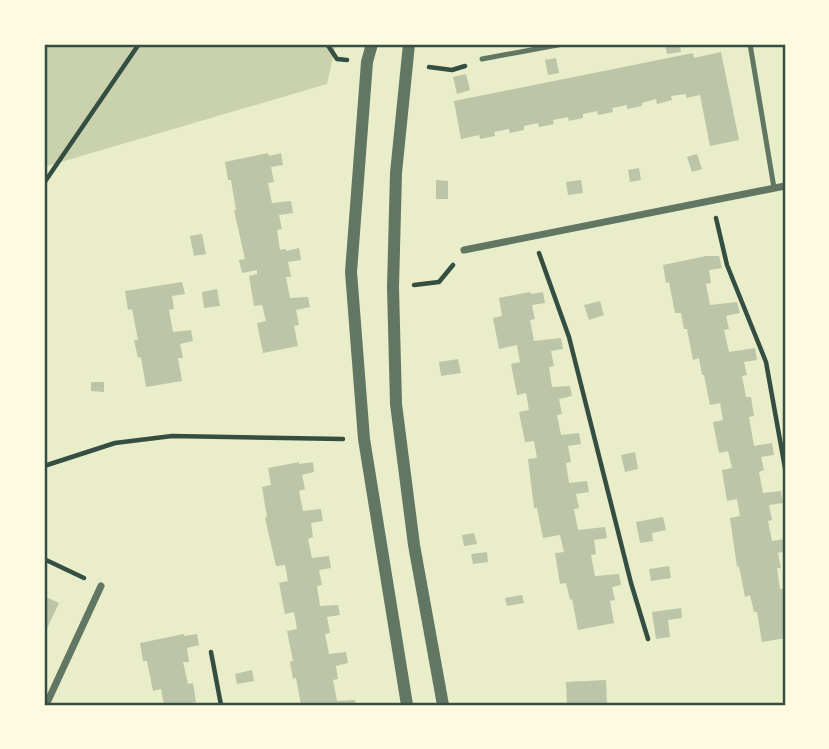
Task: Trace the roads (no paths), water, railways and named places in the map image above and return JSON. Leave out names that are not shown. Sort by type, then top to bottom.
[{"type":"street","points":[[372,44],[367,62],[351,272],[364,439],[407,705]]},
{"type":"street","points":[[410,44],[396,173],[393,287],[396,404],[414,545],[443,705]]},
{"type":"street","points":[[464,250],[785,186]]},
{"type":"street","points":[[46,705],[101,586]]},
{"type":"lane","points":[[482,59],[563,44]]},
{"type":"lane","points":[[750,44],[774,188]]}]
